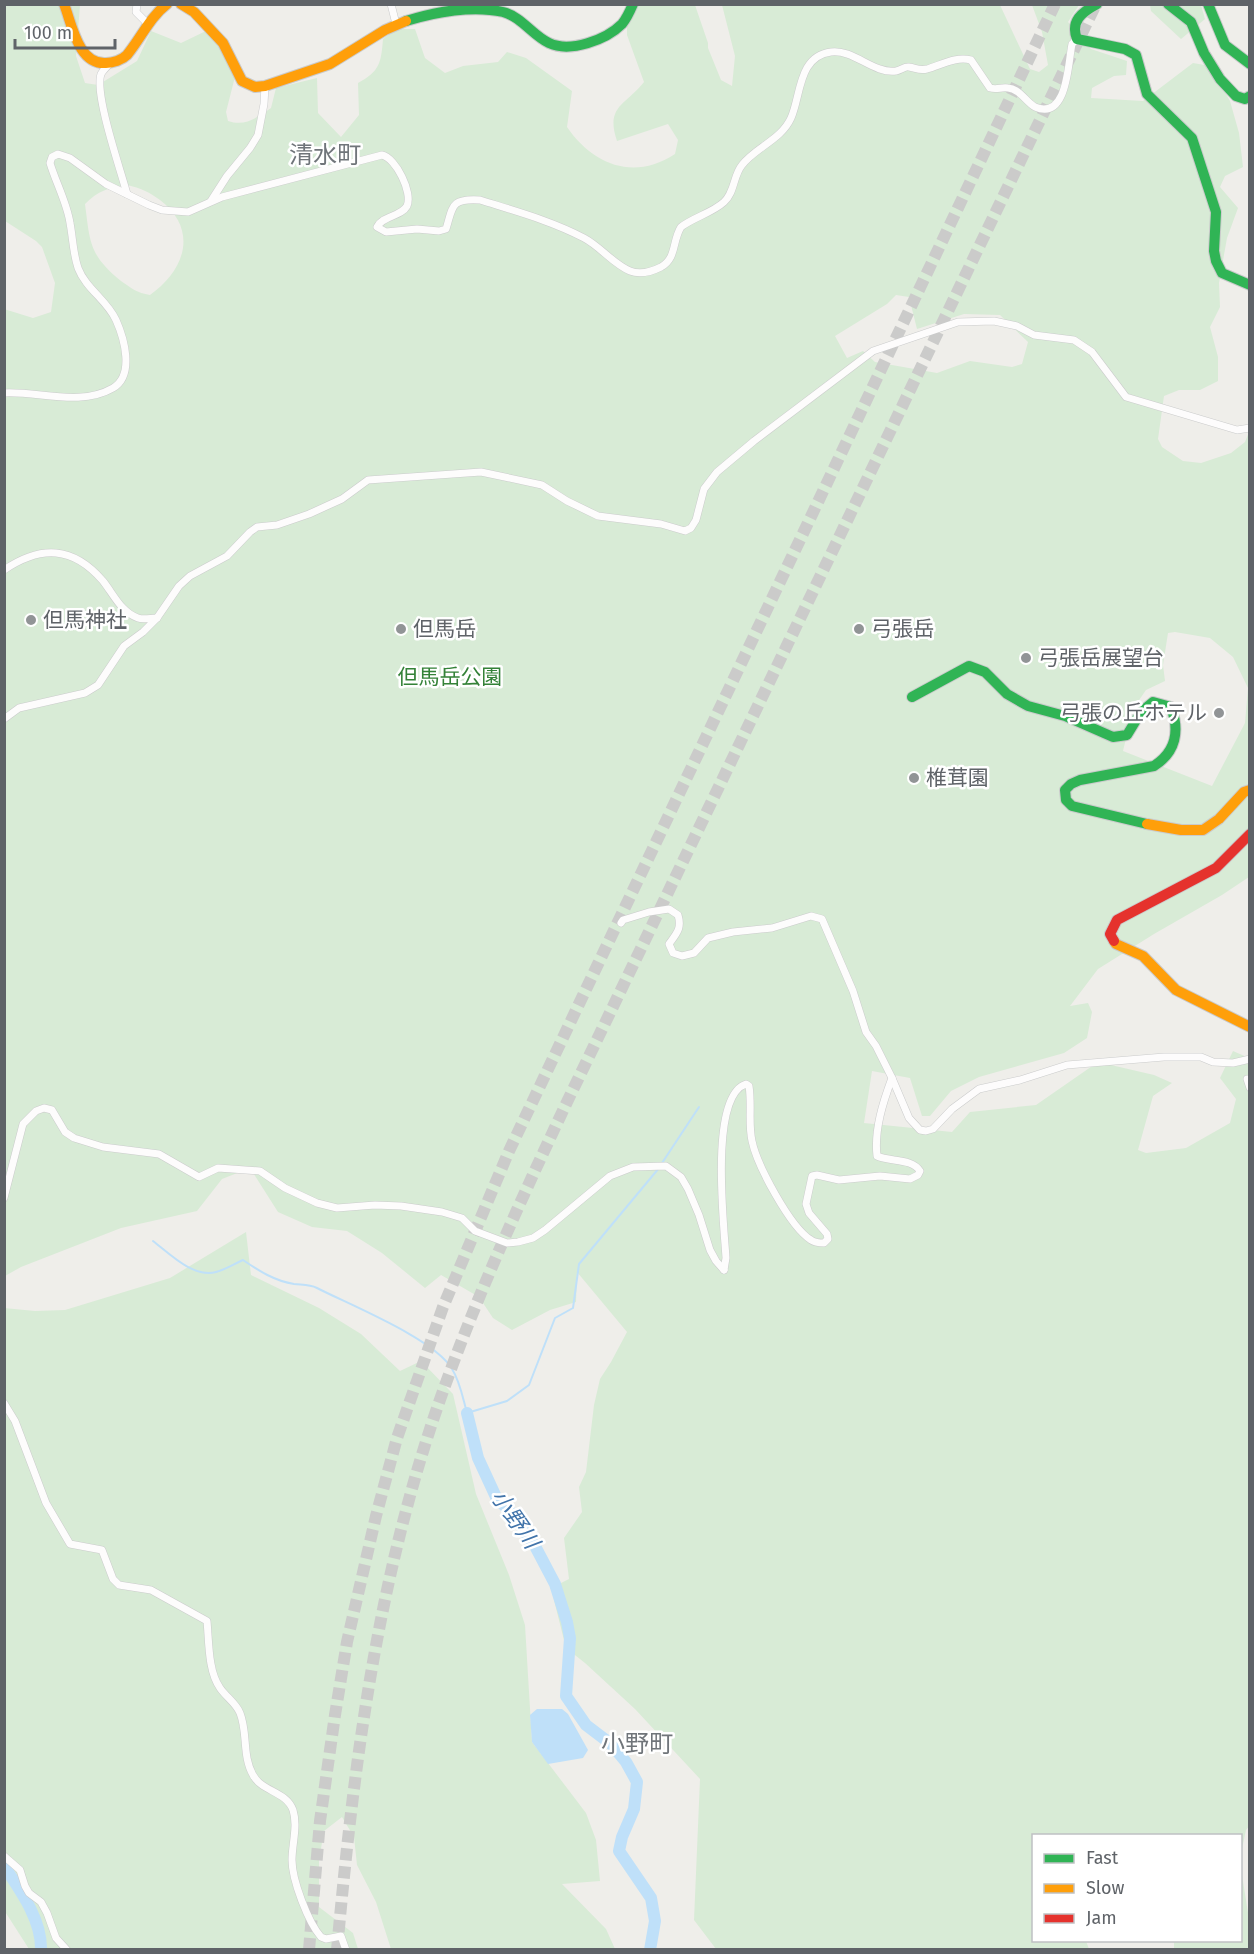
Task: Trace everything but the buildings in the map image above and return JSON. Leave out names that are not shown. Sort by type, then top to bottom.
[{"type":"street","points":[[64,4],[85,56],[95,62],[110,63],[125,57],[159,10],[167,4]]},
{"type":"street","points":[[137,4],[136,12],[148,24]]},
{"type":"street","points":[[181,4],[194,12],[223,43],[242,81],[255,87],[265,86],[332,63],[396,24],[425,16],[487,9],[507,12],[519,19],[544,43],[562,47],[587,44],[614,30],[628,18],[633,4]]},
{"type":"street","points":[[391,4],[396,24]]},
{"type":"street","points":[[1097,4],[1075,22],[1073,32],[1077,39],[1125,49],[1136,55],[1148,94],[1192,138],[1216,212],[1214,251],[1216,261],[1222,273],[1250,285]]},
{"type":"street","points":[[1168,4],[1191,22],[1204,53],[1236,96],[1245,99],[1250,96]]},
{"type":"street","points":[[1208,4],[1225,45],[1250,64]]},
{"type":"street","points":[[4,393],[53,397],[87,396],[113,387],[125,371],[125,349],[116,320],[90,289],[79,271],[72,248],[70,223],[50,163],[52,157],[58,154],[70,158],[106,184],[149,205],[162,210],[179,212],[188,212],[211,201],[261,185],[325,171],[382,155],[387,156],[394,162],[403,180],[408,204],[402,211],[379,222],[377,227],[380,230],[386,232],[446,229],[449,212],[453,207],[469,199],[480,200],[563,228],[586,239],[629,271],[640,273],[652,271],[667,263],[673,256],[677,234],[681,227],[725,201],[741,166],[778,136],[790,121],[802,76],[812,62],[820,56],[830,52],[841,53],[875,67],[896,71],[908,66],[917,70],[927,69],[963,58],[971,60],[990,88],[997,90],[1009,88],[1037,108],[1049,108],[1057,104],[1063,92],[1072,44],[1077,39]]},
{"type":"street","points":[[110,63],[101,73],[100,84],[104,111],[127,194]]},
{"type":"street","points":[[211,201],[258,135],[265,86]]},
{"type":"street","points":[[4,719],[19,708],[85,693],[98,685],[124,646],[157,618],[179,586],[190,576],[226,556],[257,527],[277,525],[309,514],[342,498],[368,480],[382,477],[487,473],[542,485],[567,501],[598,516],[661,524],[686,531],[696,520],[704,489],[717,472],[809,399],[873,351],[958,322],[994,321],[1017,326],[1034,335],[1074,340],[1092,352],[1126,397],[1237,430],[1250,428]]},
{"type":"street","points":[[4,570],[21,559],[42,552],[66,554],[88,567],[103,582],[122,608],[140,619],[157,618]]},
{"type":"street","points":[[912,697],[969,666],[985,672],[1007,694],[1028,706],[1065,716],[1113,737],[1127,735],[1141,712],[1153,702],[1171,707],[1177,729],[1171,752],[1164,761],[1154,766],[1080,780],[1065,790],[1066,800],[1072,806],[1087,811],[1184,830],[1203,830],[1244,792],[1250,790]]},
{"type":"street","points":[[1250,834],[1216,868],[1118,920],[1113,925],[1110,934],[1116,944],[1143,956],[1176,990],[1250,1027]]},
{"type":"street","points":[[621,923],[623,920],[649,912],[669,909],[678,915],[680,922],[680,930],[669,944],[673,953],[682,956],[694,954],[708,938],[733,932],[772,928],[811,916],[822,918],[853,991],[866,1032],[876,1046],[909,1118],[915,1127],[926,1131],[933,1129],[952,1109],[979,1089],[1020,1080],[1067,1065],[1164,1057],[1201,1057],[1213,1062],[1233,1063],[1250,1059]]},
{"type":"street","points":[[4,1198],[23,1124],[44,1108],[52,1110],[65,1132],[74,1138],[103,1147],[159,1154],[199,1177],[218,1168],[260,1171],[285,1188],[317,1203],[337,1208],[375,1205],[442,1212],[462,1218],[475,1232],[507,1243],[533,1238],[603,1181],[620,1171],[648,1165],[666,1166],[681,1177],[688,1189],[710,1250],[724,1270],[726,1258],[721,1184],[722,1145],[724,1122],[733,1094],[742,1085],[750,1086],[752,1140],[760,1167],[808,1239],[824,1243],[828,1239],[827,1234],[809,1213],[806,1204],[812,1176],[839,1180],[880,1176],[910,1179],[918,1175],[920,1171],[912,1164],[877,1156],[876,1146],[883,1104],[892,1078]]},
{"type":"street","points":[[1250,1079],[1247,1079],[1250,1088]]},
{"type":"street","points":[[4,1403],[15,1420],[46,1503],[70,1544],[102,1550],[113,1579],[119,1585],[152,1590],[207,1621],[211,1662],[216,1681],[239,1711],[246,1731],[247,1758],[253,1776],[260,1783],[288,1800],[293,1810],[295,1821],[292,1867],[303,1902],[321,1937],[326,1939],[341,1936],[346,1950]]},
{"type":"street","points":[[4,1856],[20,1870],[29,1893],[41,1902],[56,1938],[67,1950]]},
{"type":"green space","name":"但馬岳公園","points":[[5,5],[80,5],[76,56],[85,83],[98,85],[137,61],[151,31],[181,43],[208,30],[237,69],[226,112],[228,121],[240,123],[251,120],[271,108],[276,88],[317,78],[318,113],[341,137],[359,115],[358,83],[378,66],[383,39],[396,29],[415,29],[425,58],[445,73],[463,66],[498,62],[507,52],[526,58],[572,91],[567,127],[577,140],[602,159],[615,165],[630,167],[644,167],[675,154],[678,140],[668,124],[617,141],[614,129],[616,113],[644,82],[627,35],[627,5],[695,5],[708,48],[721,80],[732,86],[735,56],[722,5],[1000,5],[1030,69],[1039,72],[1048,65],[1042,32],[1032,5],[1079,5],[1068,22],[1091,49],[1127,61],[1126,75],[1114,76],[1092,88],[1091,98],[1143,101],[1193,63],[1210,66],[1230,101],[1239,133],[1243,167],[1225,176],[1220,187],[1238,208],[1227,238],[1219,283],[1220,307],[1210,327],[1218,357],[1218,381],[1200,390],[1179,390],[1164,396],[1158,439],[1162,447],[1183,461],[1201,463],[1231,453],[1245,442],[1249,432],[1249,877],[1098,969],[1070,1006],[1088,1003],[1092,1012],[1087,1038],[1064,1053],[979,1077],[951,1091],[930,1116],[922,1116],[910,1078],[872,1071],[864,1123],[952,1132],[970,1112],[1036,1105],[1098,1062],[1154,1075],[1172,1083],[1153,1096],[1138,1150],[1146,1153],[1186,1148],[1230,1123],[1236,1099],[1220,1078],[1233,1051],[1249,1058],[1250,1825],[1246,1830],[1242,1848],[1242,1834],[1032,1834],[1032,1942],[1086,1942],[1089,1949],[716,1949],[694,1920],[700,1779],[635,1709],[566,1648],[551,1588],[569,1579],[564,1538],[582,1512],[579,1487],[586,1472],[594,1405],[600,1379],[627,1332],[577,1272],[576,1302],[550,1310],[512,1330],[493,1318],[479,1297],[441,1275],[425,1288],[382,1253],[347,1231],[312,1227],[278,1212],[250,1168],[222,1179],[197,1211],[121,1228],[21,1267],[5,1276],[4,309],[33,318],[51,312],[55,283],[42,247],[5,221]],"holes":[[[127,185],[137,187],[160,200],[172,212],[180,224],[183,237],[183,249],[179,262],[172,274],[150,295],[141,293],[121,281],[110,272],[97,255],[90,238],[85,204],[104,190]],[[896,295],[909,297],[917,329],[964,314],[1000,315],[1028,342],[1022,364],[1012,367],[970,361],[937,373],[875,362],[863,351],[847,358],[835,336],[887,304]],[[1175,632],[1210,638],[1233,657],[1248,688],[1245,723],[1212,786],[1123,751],[1133,709],[1146,690],[1165,681],[1163,665],[1168,633]]]},
{"type":"green space","points":[[1150,5],[1201,5],[1205,19],[1181,39],[1151,11]]},
{"type":"green space","points":[[246,1232],[251,1275],[319,1308],[361,1334],[400,1371],[421,1361],[453,1394],[476,1494],[509,1575],[525,1625],[532,1742],[586,1813],[596,1840],[600,1881],[562,1884],[606,1929],[615,1949],[391,1949],[376,1902],[357,1865],[354,1837],[342,1817],[324,1831],[319,1860],[319,1907],[353,1933],[358,1949],[29,1949],[4,1910],[4,1308],[35,1311],[65,1310],[170,1278]]},
{"type":"green space","points":[[1242,1875],[1249,1919],[1249,1949],[1174,1949],[1174,1942],[1242,1942]]},
{"type":"water","points":[[537,1709],[562,1709],[568,1714],[588,1750],[583,1758],[548,1764],[532,1742],[530,1715]]},
{"type":"waterway","name":"小野川","points":[[662,1163],[699,1107]]},
{"type":"waterway","points":[[153,1241],[182,1264],[199,1272],[216,1272],[243,1260],[274,1278],[287,1283],[314,1287],[391,1324],[428,1346],[443,1358],[457,1379],[467,1413],[507,1401],[529,1385],[555,1318],[573,1308],[579,1264],[659,1168]]},
{"type":"waterway","name":"小野川","points":[[467,1413],[478,1458],[496,1497],[513,1515],[535,1546],[555,1584],[570,1638],[566,1696],[586,1725],[611,1744],[626,1762],[637,1782],[634,1809],[622,1837],[619,1851],[651,1898],[655,1921],[650,1950]]},
{"type":"waterway","points":[[4,1866],[34,1917],[41,1950]]},
{"type":"tunnel","points":[[309,1950],[320,1821],[347,1642],[376,1516],[397,1438],[443,1307],[509,1151],[1055,4]]},
{"type":"tunnel","points":[[337,1950],[359,1748],[382,1615],[413,1484],[447,1379],[513,1219],[567,1102],[1096,4]]},
{"type":"traffic: fast","points":[[406,21],[454,10],[491,10],[510,14],[549,43],[558,46],[577,46],[597,40],[615,30],[624,22],[633,4]]},
{"type":"traffic: fast","points":[[1097,4],[1087,10],[1076,22],[1077,39],[1125,49],[1136,55],[1147,94],[1192,138],[1216,212],[1214,251],[1216,261],[1222,273],[1250,285]]},
{"type":"traffic: fast","points":[[1168,4],[1191,22],[1204,53],[1220,79],[1236,96],[1245,99],[1250,96]]},
{"type":"traffic: fast","points":[[1208,4],[1225,45],[1250,64]]},
{"type":"traffic: fast","points":[[912,697],[969,666],[985,672],[1007,694],[1028,706],[1065,716],[1113,737],[1127,735],[1141,712],[1153,702],[1171,707],[1175,724],[1174,740],[1167,754],[1154,766],[1080,780],[1065,790],[1066,800],[1072,806],[1147,824]]},
{"type":"traffic: slow","points":[[64,4],[73,32],[83,50],[96,62],[106,63],[117,61],[127,55],[151,21],[167,4]]},
{"type":"traffic: slow","points":[[181,4],[194,12],[223,43],[242,81],[255,87],[265,86],[330,64],[385,30],[406,21]]},
{"type":"traffic: slow","points":[[1147,824],[1181,830],[1203,830],[1219,819],[1244,792],[1250,790]]},
{"type":"traffic: slow","points":[[1114,941],[1143,956],[1176,990],[1250,1027]]},
{"type":"traffic: jam","points":[[1114,941],[1110,934],[1117,920],[1216,868],[1250,834]]},
{"type":"place","name":"但馬神社","points":[[31,620]]},
{"type":"place","name":"但馬岳","points":[[401,629]]},
{"type":"place","name":"弓張岳","points":[[859,629]]},
{"type":"place","name":"弓張岳展望台","points":[[1026,658]]},
{"type":"place","name":"弓張の丘ホテル","points":[[1219,713]]},
{"type":"place","name":"椎茸園","points":[[914,778]]},
{"type":"district","name":"清水町","points":[[325,155]]},
{"type":"district","name":"小野町","points":[[637,1744]]}]
